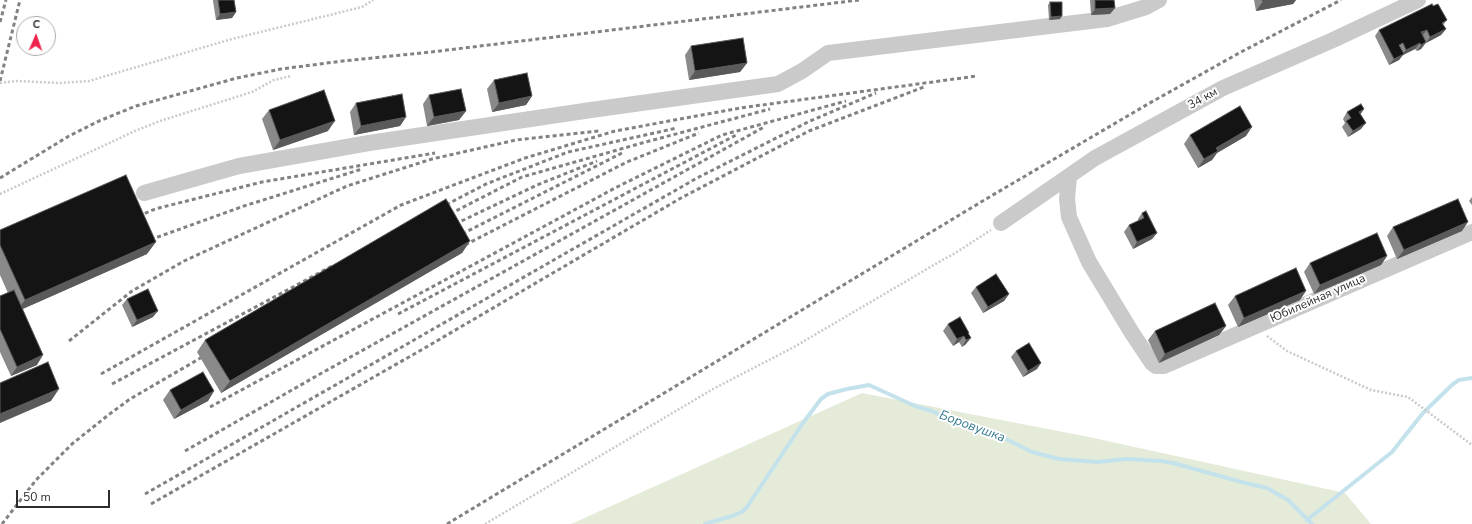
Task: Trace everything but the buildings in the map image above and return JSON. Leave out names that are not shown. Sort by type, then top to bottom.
[{"type":"street","points":[[144,193],[239,166],[369,143],[778,84],[802,71],[828,53],[1107,19],[1146,7],[1159,0]]},
{"type":"street","name":"34 км","points":[[1001,223],[1095,158],[1223,88],[1333,40],[1418,0]]},
{"type":"street","name":"Юбилейная улица","points":[[1069,177],[1067,198],[1069,217],[1089,262],[1152,363],[1156,366],[1164,366],[1472,232]]},
{"type":"path","points":[[0,83],[17,81],[60,83],[89,81],[232,40],[362,6],[373,0]]},
{"type":"path","points":[[0,194],[141,128],[252,92],[274,80],[291,76]]},
{"type":"path","points":[[485,524],[713,389],[794,347],[952,255],[1001,223]]},
{"type":"path","points":[[1254,327],[1287,350],[1371,390],[1408,397],[1472,445]]},
{"type":"green space","points":[[862,393],[1089,437],[1345,493],[1371,524],[571,524]]},
{"type":"waterway","points":[[1307,520],[1392,452],[1423,413],[1453,384],[1459,380],[1472,378]]},
{"type":"waterway","name":"Боровушка","points":[[705,524],[742,512],[747,507],[803,423],[821,399],[828,394],[869,385],[915,406],[932,411],[962,426],[996,434],[1032,452],[1059,459],[1097,462],[1127,459],[1161,461],[1267,488],[1288,500],[1312,524]]},
{"type":"railway","points":[[0,22],[6,0]]},
{"type":"railway","points":[[0,81],[20,0]]},
{"type":"railway","points":[[0,178],[69,136],[99,121],[136,106],[237,78],[281,69],[343,61],[431,52],[859,0]]},
{"type":"railway","points":[[447,524],[986,199],[1148,104],[1241,52],[1341,0]]},
{"type":"railway","points":[[101,374],[401,205],[525,158],[615,131],[740,108],[977,76]]},
{"type":"railway","points":[[151,504],[423,349],[681,198],[809,131],[924,87]]},
{"type":"railway","points":[[145,494],[697,178],[810,121],[876,93]]},
{"type":"railway","points":[[210,407],[615,188],[722,135],[846,101]]},
{"type":"railway","points":[[444,217],[522,177],[770,109]]},
{"type":"railway","points":[[185,451],[320,374],[764,127]]},
{"type":"railway","points":[[440,208],[486,184],[568,152],[677,128]]},
{"type":"railway","points":[[69,341],[132,291],[184,261],[347,186],[432,159],[516,140],[599,131]]},
{"type":"railway","points":[[459,248],[627,162],[699,133]]},
{"type":"railway","points":[[398,314],[738,134]]},
{"type":"railway","points":[[132,219],[155,209],[262,182],[435,153]]},
{"type":"railway","points":[[456,237],[622,153]]},
{"type":"railway","points":[[449,227],[537,185],[597,161]]},
{"type":"railway","points":[[144,242],[244,206],[362,169]]},
{"type":"railway","points":[[112,384],[334,265]]},
{"type":"railway","points":[[2,524],[36,480],[72,444],[130,399],[211,352]]}]
